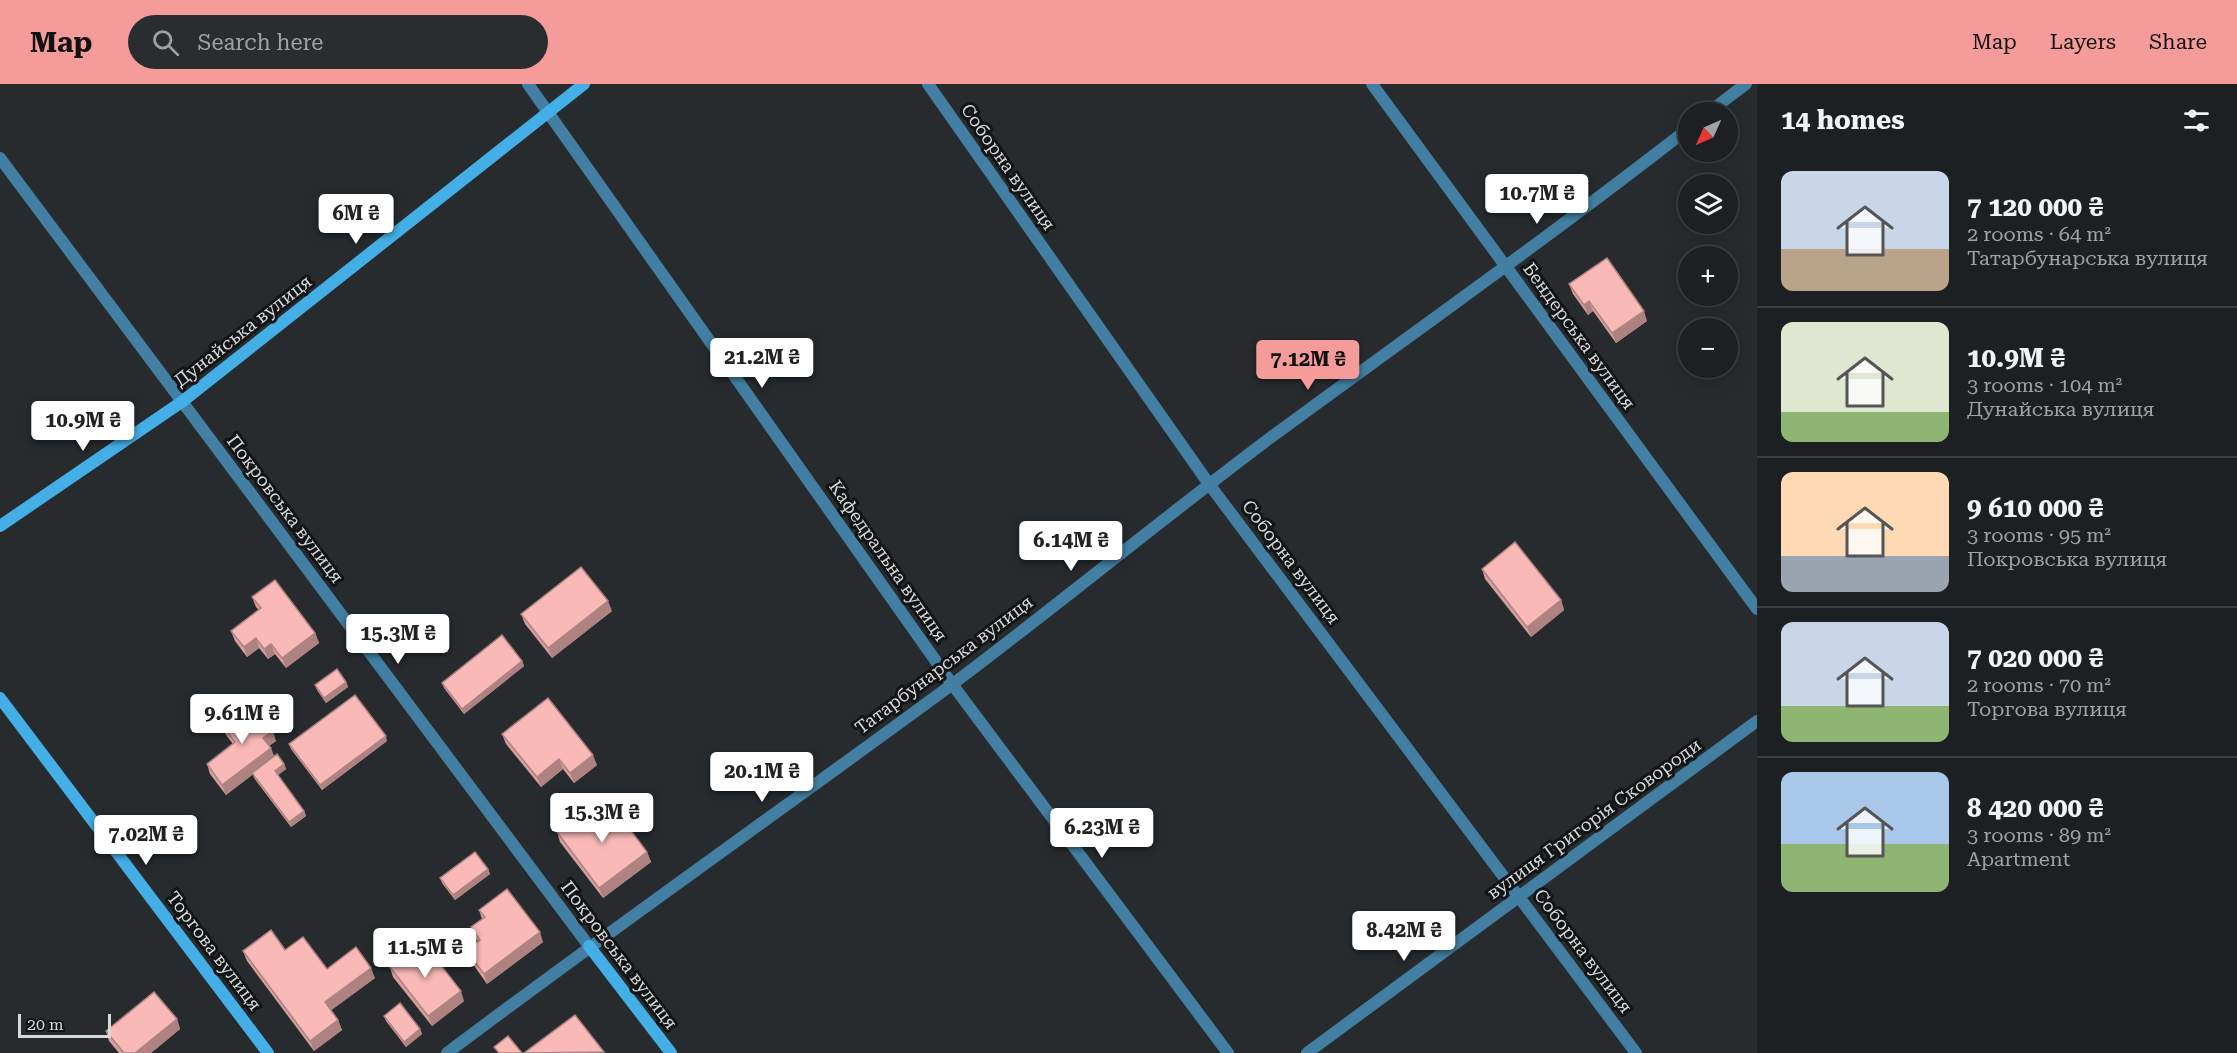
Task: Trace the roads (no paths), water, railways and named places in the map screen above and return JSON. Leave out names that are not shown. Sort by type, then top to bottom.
[{"type":"main road","name":"Дунайська вулиця","points":[[0,526],[183,401],[584,84]]},
{"type":"main road","name":"Торгова вулиця","points":[[0,698],[268,1053]]},
{"type":"main road","name":"Покровська вулиця","points":[[589,946],[672,1053]]},
{"type":"street","name":"Кафедральна вулиця","points":[[528,84],[952,684],[1227,1053]]},
{"type":"street","name":"Соборна вулиця","points":[[928,84],[1209,484],[1520,895],[1636,1053]]},
{"type":"street","name":"Бендерська вулиця","points":[[1372,84],[1757,609]]},
{"type":"street","points":[[1722,102],[1746,84]]},
{"type":"street","name":"Татарбунарська вулиця","points":[[447,1053],[589,946],[952,684],[1209,484],[1586,208],[1678,137]]},
{"type":"street","name":"Покровська вулиця","points":[[0,158],[589,946]]},
{"type":"street","name":"вулиця Григорія Сковороди","points":[[1307,1053],[1757,722]]}]
